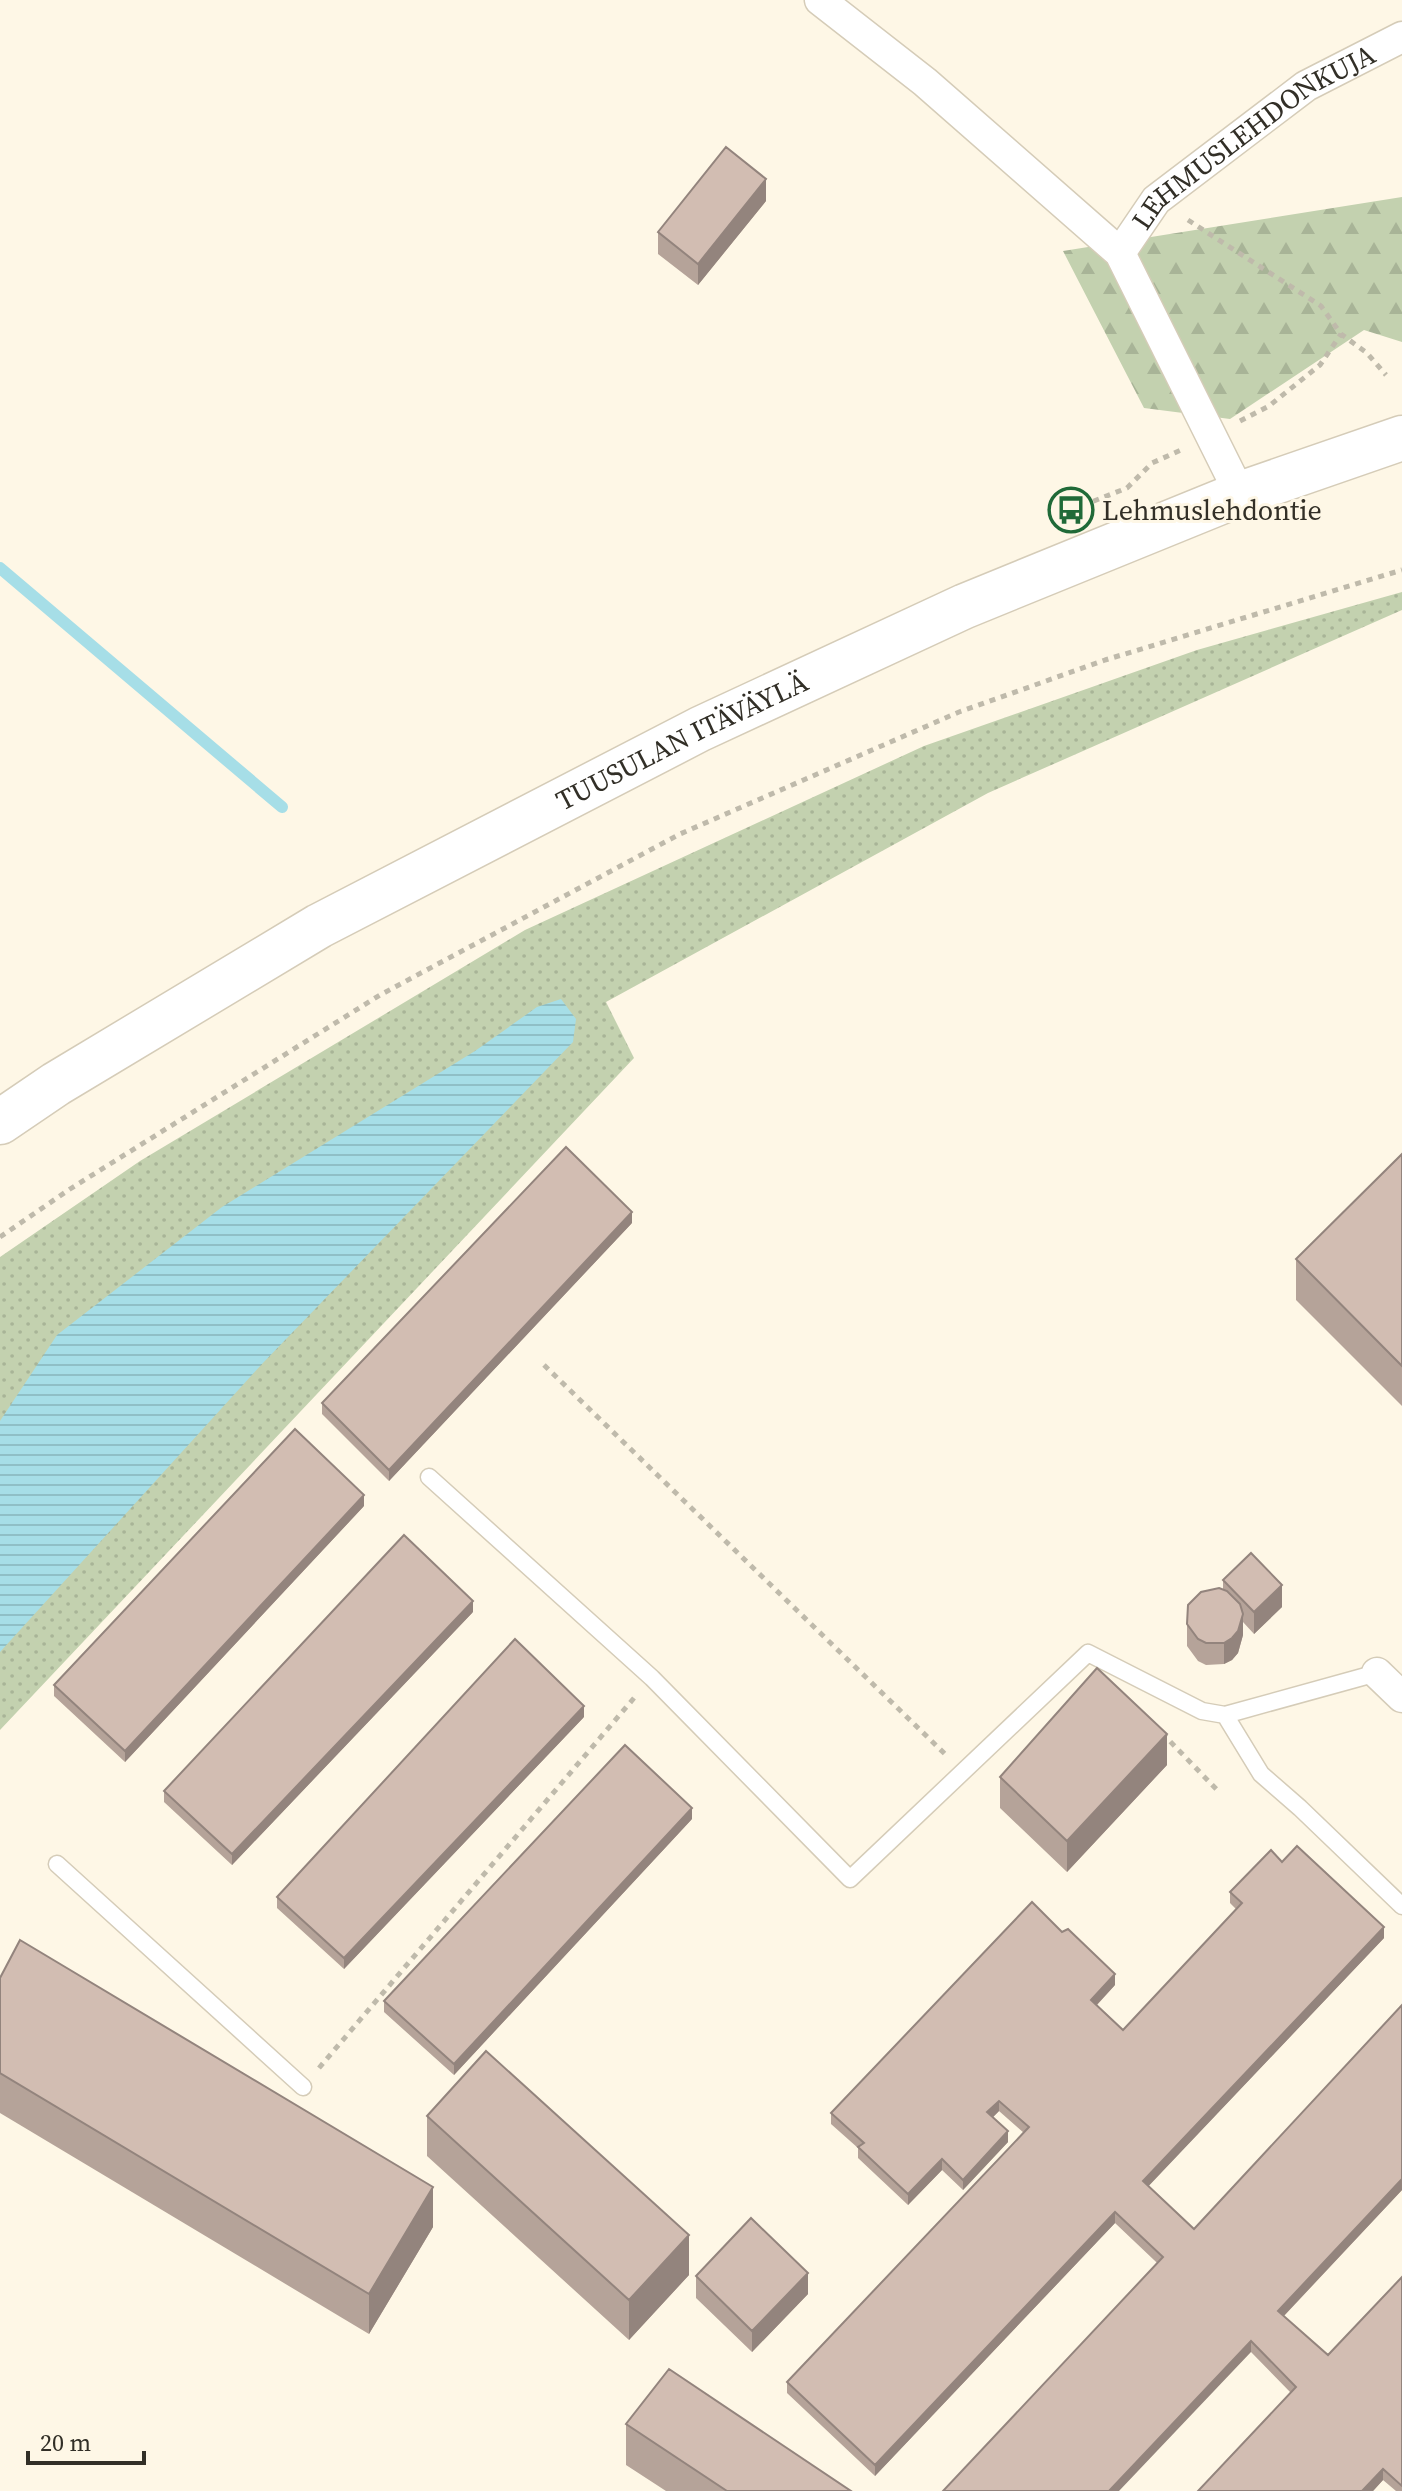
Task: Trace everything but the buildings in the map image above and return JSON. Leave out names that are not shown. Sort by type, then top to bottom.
[{"type":"main road","name":"TUUSULAN ITÄVÄYLÄ","points":[[0,1122],[56,1084],[319,926],[700,729],[965,606],[1240,494],[1402,438]]},
{"type":"street","points":[[820,0],[925,82],[1120,253],[1240,494]]},
{"type":"street","name":"LEHMUSLEHDONKUJA","points":[[1120,253],[1156,200],[1306,86],[1402,37]]},
{"type":"street","points":[[1377,1673],[1402,1697]]},
{"type":"lane","points":[[429,1477],[652,1678],[850,1879],[1088,1653],[1202,1711],[1225,1715],[1377,1673]]},
{"type":"lane","points":[[1225,1715],[1261,1774],[1402,1906]]},
{"type":"lane","points":[[57,1864],[303,2087]]},
{"type":"path","points":[[1156,200],[1321,306],[1341,334],[1367,353],[1386,375]]},
{"type":"path","points":[[0,1237],[70,1189],[380,995],[680,834],[959,712],[1105,660],[1402,570]]},
{"type":"path","points":[[544,1365],[963,1771]]},
{"type":"path","points":[[303,2087],[652,1678]]},
{"type":"path","points":[[1153,1723],[1220,1793]]},
{"type":"green space","points":[[1402,197],[1402,342],[1364,330],[1230,419],[1144,408],[1063,251]]},
{"type":"green space","points":[[1402,592],[1402,610],[988,793],[606,1002],[634,1058],[0,1730],[0,1257],[140,1161],[525,930],[924,746],[1197,650]]},
{"type":"water","points":[[561,999],[576,1019],[573,1042],[261,1365],[0,1652],[0,1421],[57,1335],[222,1207],[475,1051],[537,1007]]},
{"type":"waterway","points":[[0,568],[282,807]]},
{"type":"place","name":"Lehmuslehdontie","points":[[1071,510]]}]
